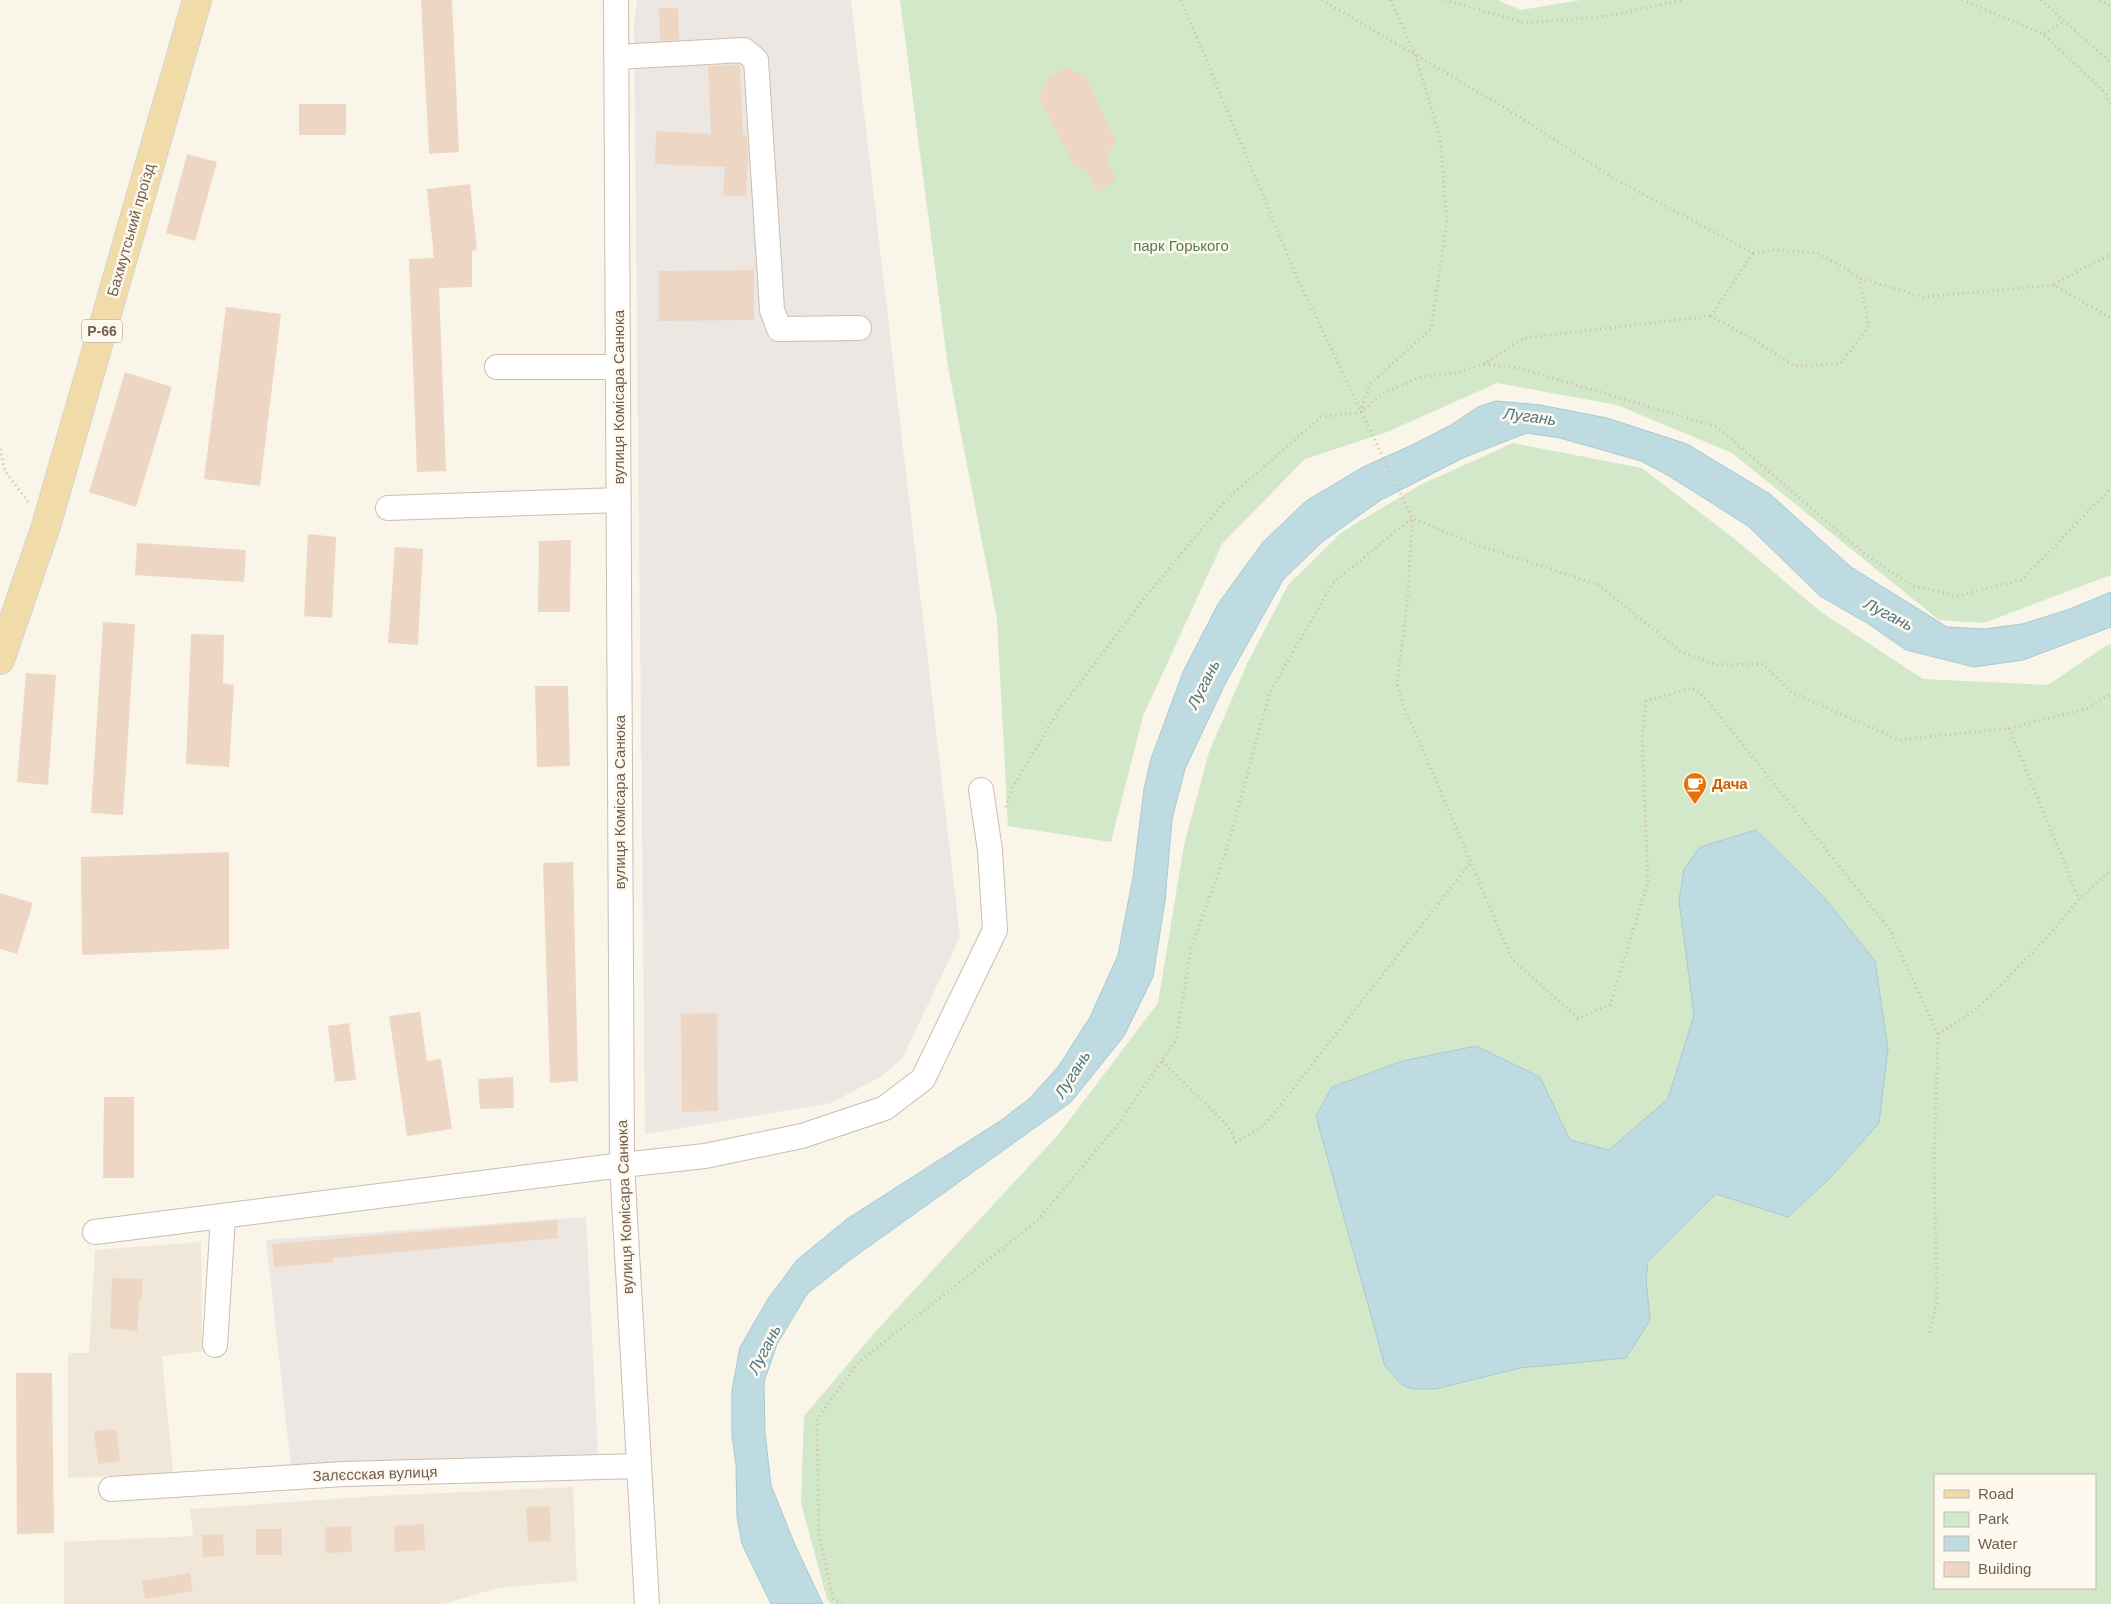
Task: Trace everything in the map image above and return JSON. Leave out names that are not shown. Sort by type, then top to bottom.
[{"type":"main road","name":"Бахмутський проїзд","points":[[0,660],[46,526],[197,0]]},
{"type":"street","name":"вулиця Комісара Санюка","points":[[616,0],[622,1165],[647,1604]]},
{"type":"street","points":[[617,57],[744,50],[756,60],[772,310],[780,329],[859,328]]},
{"type":"street","points":[[497,366],[618,367]]},
{"type":"street","points":[[388,508],[619,500]]},
{"type":"street","points":[[95,1232],[705,1156],[802,1136],[885,1108],[923,1079],[994,930],[990,850],[981,790]]},
{"type":"street","points":[[215,1345],[223,1217]]},
{"type":"street","name":"Залєсская вулиця","points":[[111,1489],[344,1474],[639,1466]]},
{"type":"path","points":[[1181,0],[1297,277],[1412,518],[1408,596],[1396,684],[1405,712],[1512,959],[1578,1018],[1610,1005],[1648,882],[1642,738],[1646,701],[1692,688],[1709,702],[1890,930],[1938,1034],[1934,1164],[1937,1302],[1928,1334]]},
{"type":"path","points":[[1322,0],[1507,109],[1617,180],[1753,253],[1774,250],[1817,254],[1845,268],[1859,278],[1923,297],[2054,284],[2111,254]]},
{"type":"path","points":[[1361,412],[1369,384],[1431,330],[1447,222],[1440,136],[1415,55],[1392,0]]},
{"type":"path","points":[[1445,0],[1525,23],[1608,16],[1682,0]]},
{"type":"path","points":[[1962,0],[2043,34],[2106,94],[2111,106]]},
{"type":"path","points":[[2041,0],[2111,63]]},
{"type":"path","points":[[2100,0],[2111,7]]},
{"type":"path","points":[[2043,34],[2064,21]]},
{"type":"path","points":[[1711,316],[1753,253]]},
{"type":"path","points":[[1003,815],[1012,788],[1060,710],[1147,595],[1227,499],[1321,418],[1361,412],[1383,394],[1421,377],[1454,373],[1484,364],[1524,338],[1711,316],[1746,335],[1794,366],[1840,364],[1869,326],[1859,278]]},
{"type":"path","points":[[2054,284],[2111,318]]},
{"type":"path","points":[[1484,364],[1519,368],[1718,426],[1866,556],[1913,586],[1957,596],[2021,580],[2111,488]]},
{"type":"path","points":[[0,449],[6,471],[46,526]]},
{"type":"path","points":[[1412,518],[1474,544],[1599,585],[1680,651],[1716,664],[1763,664],[1790,692],[1900,740],[2009,728],[2089,708],[2111,694]]},
{"type":"path","points":[[842,1604],[833,1598],[819,1535],[817,1419],[859,1362],[1036,1221],[1116,1127],[1176,1040],[1191,948],[1226,852],[1270,692],[1333,583],[1412,518]]},
{"type":"path","points":[[2009,728],[2079,899]]},
{"type":"path","points":[[1162,1060],[1229,1127],[1236,1142],[1264,1127],[1471,861]]},
{"type":"path","points":[[1938,1034],[1970,1014],[1990,996],[2052,932],[2079,899],[2111,870]]},
{"type":"shaded area","points":[[637,0],[851,0],[960,937],[902,1059],[880,1077],[831,1103],[645,1134],[634,23]]},
{"type":"shaded area","points":[[586,1217],[598,1454],[291,1467],[266,1240]]},
{"type":"shaded area","points":[[201,1242],[202,1351],[162,1356],[173,1473],[68,1478],[68,1353],[89,1353],[95,1250]]},
{"type":"shaded area","points":[[573,1487],[577,1581],[498,1588],[443,1604],[64,1604],[64,1542],[193,1536],[190,1509],[376,1496]]},
{"type":"green space","name":"парк Горького","points":[[900,0],[1497,0],[1521,10],[1581,0],[2111,0],[2111,575],[1984,623],[1939,620],[1732,453],[1617,405],[1497,383],[1387,432],[1305,459],[1222,544],[1143,716],[1111,842],[1008,826],[997,619],[948,367]]},
{"type":"green space","points":[[1513,443],[1642,468],[1737,541],[1821,612],[1923,679],[2048,685],[2111,644],[2111,1604],[831,1604],[827,1599],[801,1503],[804,1416],[877,1330],[1058,1135],[1158,1003],[1184,845],[1209,752],[1247,664],[1288,585],[1342,532],[1420,485]]},
{"type":"water","name":"Лугань","points":[[1496,401],[1540,405],[1607,418],[1687,444],[1770,494],[1851,567],[1947,627],[1984,629],[2022,624],[2067,610],[2111,592],[2111,627],[2023,660],[1974,667],[1906,650],[1867,623],[1820,596],[1748,526],[1669,476],[1641,461],[1560,438],[1527,433],[1465,457],[1381,500],[1322,542],[1283,580],[1225,684],[1185,769],[1172,819],[1165,901],[1153,977],[1124,1036],[1071,1102],[850,1260],[807,1294],[777,1344],[764,1382],[765,1433],[771,1485],[795,1545],[823,1604],[771,1604],[742,1544],[737,1517],[736,1465],[732,1436],[732,1390],[740,1347],[768,1299],[797,1260],[847,1219],[1000,1121],[1029,1099],[1058,1067],[1090,1017],[1118,955],[1133,877],[1144,789],[1151,759],[1183,672],[1218,604],[1263,542],[1306,501],[1363,467],[1451,425],[1478,407]]},
{"type":"water","points":[[1756,830],[1822,895],[1875,961],[1888,1049],[1879,1123],[1830,1178],[1788,1217],[1716,1194],[1648,1261],[1646,1280],[1650,1320],[1626,1358],[1520,1368],[1435,1389],[1414,1389],[1402,1385],[1385,1366],[1316,1116],[1332,1087],[1402,1061],[1476,1046],[1540,1077],[1570,1140],[1609,1150],[1668,1099],[1694,1015],[1679,901],[1684,869],[1700,847]]},
{"type":"building","points":[[421,0],[452,0],[459,152],[429,154]]},
{"type":"building","points":[[659,8],[678,8],[679,40],[660,41]]},
{"type":"building","points":[[740,65],[743,135],[747,136],[748,155],[746,197],[723,195],[725,167],[655,164],[656,131],[711,134],[708,66]]},
{"type":"building","points":[[1065,68],[1085,75],[1115,139],[1107,161],[1117,180],[1098,192],[1086,170],[1074,166],[1039,98],[1049,78]]},
{"type":"building","points":[[299,104],[346,104],[346,135],[299,135]]},
{"type":"building","points":[[187,154],[217,162],[195,241],[166,233]]},
{"type":"building","points":[[470,184],[477,250],[472,251],[472,287],[439,288],[446,471],[417,472],[409,259],[434,258],[427,189]]},
{"type":"building","points":[[754,270],[754,320],[659,321],[659,271]]},
{"type":"building","points":[[226,307],[281,314],[260,486],[204,479]]},
{"type":"building","points":[[125,372],[172,387],[136,507],[89,492]]},
{"type":"building","points":[[308,534],[336,537],[332,618],[304,616]]},
{"type":"building","points":[[571,540],[570,612],[538,612],[539,541]]},
{"type":"building","points":[[137,543],[246,550],[244,582],[135,575]]},
{"type":"building","points":[[395,547],[423,549],[418,645],[388,643]]},
{"type":"building","points":[[103,622],[135,624],[123,815],[91,813]]},
{"type":"building","points":[[191,634],[224,635],[223,683],[234,685],[229,767],[186,764]]},
{"type":"building","points":[[26,673],[56,675],[48,785],[17,782]]},
{"type":"building","points":[[535,686],[568,686],[570,766],[537,767]]},
{"type":"building","points":[[229,852],[229,949],[82,955],[81,857]]},
{"type":"building","points":[[573,862],[578,1081],[550,1083],[543,863]]},
{"type":"building","points":[[0,893],[33,903],[17,954],[0,949]]},
{"type":"building","points":[[420,1012],[427,1061],[441,1059],[452,1129],[407,1136],[389,1016]]},
{"type":"building","points":[[717,1013],[718,1111],[682,1112],[681,1014]]},
{"type":"building","points":[[349,1023],[356,1080],[335,1082],[328,1026]]},
{"type":"building","points":[[513,1077],[514,1108],[480,1109],[478,1079]]},
{"type":"building","points":[[104,1097],[134,1097],[134,1178],[103,1178]]},
{"type":"building","points":[[557,1220],[558,1238],[333,1258],[333,1262],[274,1267],[272,1244]]},
{"type":"building","points":[[112,1278],[142,1279],[142,1298],[140,1298],[137,1331],[110,1328]]},
{"type":"building","points":[[16,1373],[52,1373],[54,1533],[17,1534]]},
{"type":"building","points":[[116,1429],[120,1461],[98,1464],[94,1431]]},
{"type":"building","points":[[550,1506],[551,1541],[528,1542],[526,1507]]},
{"type":"building","points":[[424,1524],[425,1550],[395,1552],[394,1526]]},
{"type":"building","points":[[351,1526],[352,1552],[325,1553],[325,1527]]},
{"type":"building","points":[[256,1529],[282,1529],[282,1555],[256,1555]]},
{"type":"building","points":[[223,1534],[224,1556],[203,1557],[202,1535]]},
{"type":"building","points":[[190,1573],[193,1591],[145,1599],[142,1581]]},
{"type":"place","name":"Дача","points":[[1695,805]]}]
